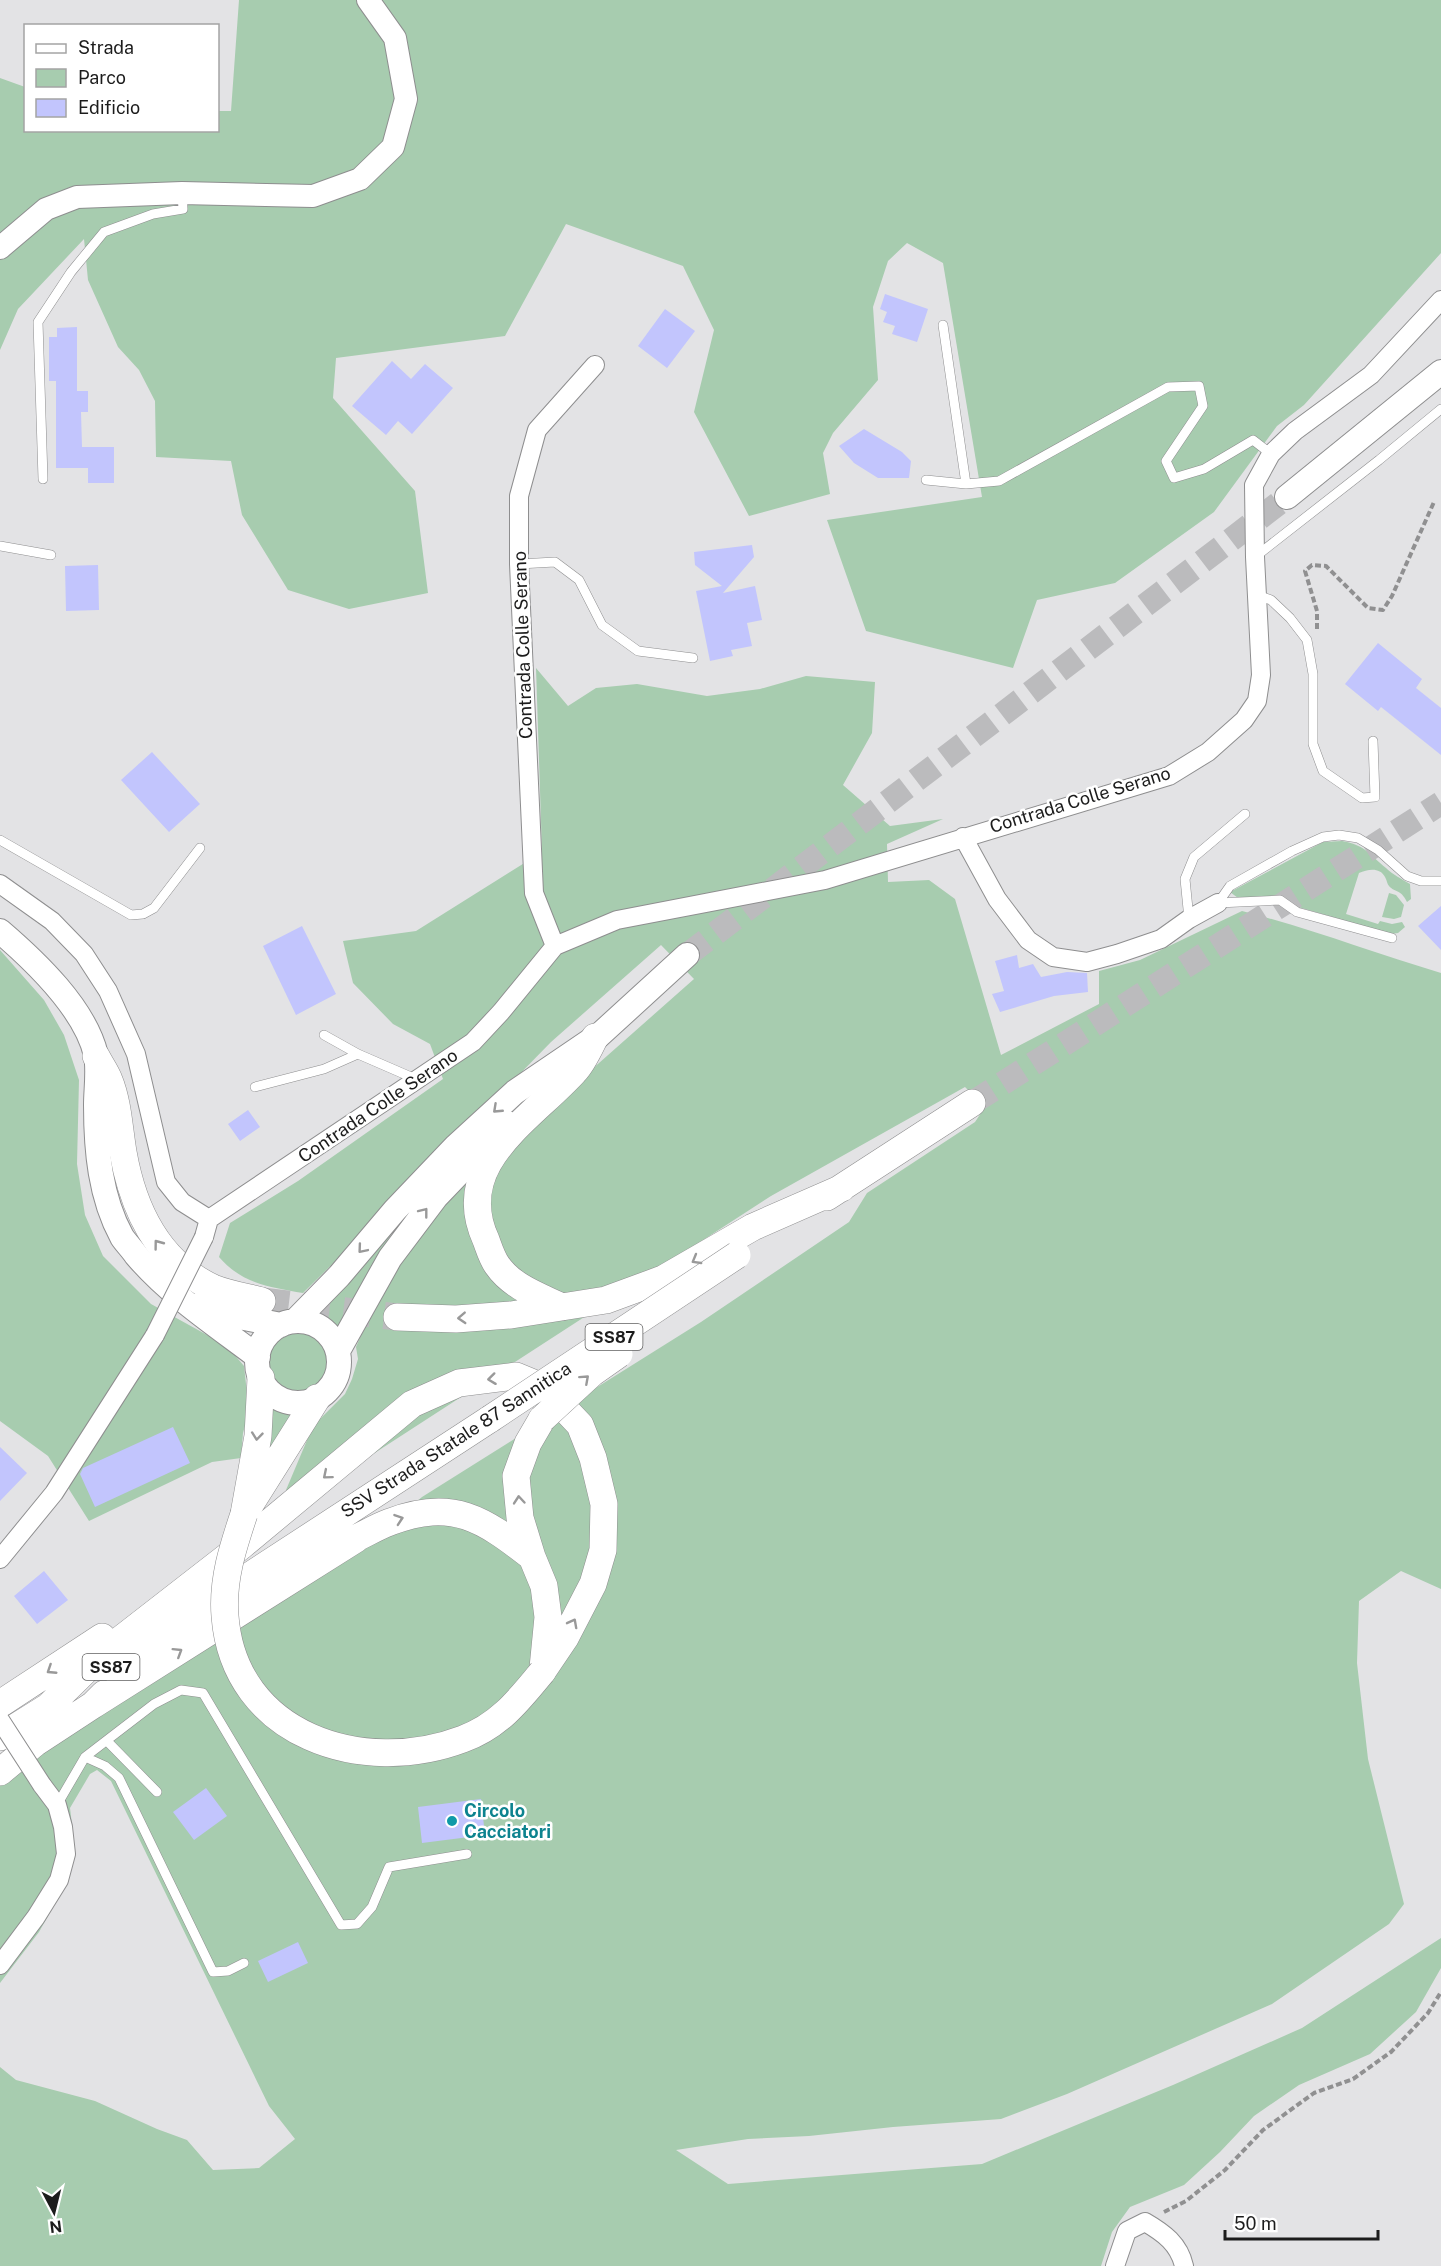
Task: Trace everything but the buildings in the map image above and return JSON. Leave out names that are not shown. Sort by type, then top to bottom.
[{"type":"main road","points":[[1287,497],[1441,372]]},
{"type":"main road","points":[[0,931],[32,959],[61,991],[83,1026],[109,1080],[116,1104],[123,1155],[138,1205],[151,1234],[172,1262],[213,1288],[262,1301]]},
{"type":"main road","points":[[338,1351],[390,1257],[436,1197],[491,1138],[595,1037],[687,955]]},
{"type":"main road","points":[[562,1307],[521,1288],[497,1266],[481,1230],[476,1194],[484,1168],[498,1147],[576,1071],[595,1037]]},
{"type":"main road","points":[[46,1709],[102,1654],[241,1546],[412,1404],[459,1383],[516,1376],[545,1388],[580,1425],[593,1458],[604,1504],[603,1550],[593,1584],[565,1638],[542,1672],[508,1713],[464,1739],[409,1753],[365,1753],[327,1744],[297,1732],[271,1715],[244,1683],[230,1647],[225,1616],[225,1586],[230,1558],[244,1514],[258,1436],[259,1367],[265,1338],[288,1323],[339,1276],[395,1210],[456,1146],[515,1092],[595,1037]]},
{"type":"main road","points":[[96,1056],[96,1126],[100,1165],[107,1203],[123,1239],[148,1268],[185,1301],[259,1367],[268,1389],[285,1400],[305,1403],[317,1398],[327,1392],[338,1373],[338,1351],[332,1338],[322,1328],[309,1322],[288,1323],[234,1316],[185,1301]]},
{"type":"main road","name":"SSV Strada Statale 87 Sannitica","points":[[0,1737],[972,1103]]},
{"type":"main road","points":[[397,1317],[456,1319],[511,1315],[606,1300],[663,1279],[753,1227],[842,1188]]},
{"type":"main road","points":[[542,1672],[548,1617],[544,1586],[520,1518],[516,1476],[528,1443],[542,1419],[592,1373],[665,1323],[737,1255]]},
{"type":"main road","points":[[244,1514],[317,1398]]},
{"type":"main road","points":[[0,1772],[35,1743],[93,1705],[356,1539],[387,1523],[419,1512],[462,1514],[498,1531],[532,1557]]},
{"type":"main road","points":[[247,1577],[356,1539]]},
{"type":"main road","points":[[0,1704],[241,1546]]},
{"type":"main road","points":[[93,1705],[176,1624]]},
{"type":"street","points":[[0,248],[46,209],[77,197],[182,193],[313,196],[360,179],[393,147],[406,99],[395,38],[368,0]]},
{"type":"street","name":"Contrada Colle Serano","points":[[209,1218],[473,1041],[501,1012],[555,946],[617,920],[825,880],[1169,776],[1208,752],[1244,720],[1257,701],[1261,675],[1254,485],[1271,454],[1295,431],[1371,375],[1441,300]]},
{"type":"street","name":"Contrada Colle Serano","points":[[555,946],[534,892],[519,564],[519,496],[537,430],[595,364]]},
{"type":"street","points":[[963,837],[997,899],[1028,940],[1053,957],[1087,962],[1117,954],[1161,939],[1189,919],[1218,903]]},
{"type":"street","points":[[0,884],[52,921],[84,954],[108,991],[135,1054],[166,1182],[182,1202],[209,1218],[204,1237],[155,1335],[54,1493],[0,1559]]},
{"type":"street","points":[[0,1720],[57,1805],[63,1827],[66,1854],[59,1880],[36,1917],[0,1965]]},
{"type":"street","points":[[1115,2266],[1127,2231],[1145,2222],[1165,2233],[1181,2253],[1184,2266]]},
{"type":"lane","points":[[43,479],[39,322],[71,272],[104,232],[153,214],[183,209],[182,193]]},
{"type":"lane","points":[[943,325],[966,484]]},
{"type":"lane","points":[[926,480],[966,484],[999,481],[1168,387],[1198,386],[1203,406],[1166,461],[1174,478],[1204,470],[1253,440],[1271,454]]},
{"type":"lane","points":[[1255,557],[1441,409]]},
{"type":"lane","points":[[0,546],[51,555]]},
{"type":"lane","points":[[519,564],[555,562],[579,580],[602,625],[638,651],[693,658]]},
{"type":"lane","points":[[1257,595],[1270,600],[1290,618],[1306,640],[1313,674],[1313,744],[1323,771],[1362,798],[1375,797],[1373,741]]},
{"type":"lane","points":[[1189,919],[1185,879],[1194,856],[1245,814]]},
{"type":"lane","points":[[1218,903],[1230,886],[1292,851],[1323,837],[1339,835],[1358,838],[1378,850],[1407,876],[1421,881],[1441,881]]},
{"type":"lane","points":[[0,840],[131,915],[143,914],[154,908],[200,848]]},
{"type":"lane","points":[[1218,903],[1280,900],[1297,912],[1392,938]]},
{"type":"lane","points":[[324,1035],[358,1054],[418,1080]]},
{"type":"lane","points":[[255,1087],[324,1069],[358,1054]]},
{"type":"lane","points":[[57,1805],[85,1757],[154,1704],[181,1690],[203,1693],[341,1925],[357,1924],[372,1907],[389,1867],[467,1854]]},
{"type":"lane","points":[[107,1741],[157,1792]]},
{"type":"lane","points":[[85,1757],[105,1766],[119,1778],[213,1972],[228,1971],[244,1963]]},
{"type":"path","points":[[1306,640],[1317,629],[1317,611],[1305,571],[1312,565],[1326,566],[1368,608],[1383,610],[1392,596],[1434,502]]},
{"type":"path","points":[[1145,2222],[1186,2201],[1225,2170],[1263,2130],[1314,2093],[1353,2079],[1391,2052],[1428,2013],[1441,1992]]},
{"type":"green space","points":[[239,0],[1441,0],[1441,253],[1304,405],[1277,426],[1214,512],[1115,583],[1037,600],[1013,668],[866,631],[827,520],[982,497],[943,263],[907,243],[888,261],[873,307],[878,380],[833,433],[823,453],[830,494],[749,516],[694,412],[714,330],[683,266],[566,224],[505,336],[336,358],[333,398],[415,491],[428,593],[349,609],[288,590],[242,515],[231,461],[156,457],[155,401],[139,370],[118,347],[88,280],[84,239],[18,309],[0,350],[0,78],[24,87],[24,132],[219,132],[219,111],[231,111]]},
{"type":"green space","points":[[536,668],[568,706],[596,688],[637,684],[707,696],[760,689],[806,676],[875,682],[872,733],[843,785],[890,826],[943,819],[887,844],[888,882],[929,880],[955,899],[1001,1055],[1099,1004],[1099,971],[1140,960],[1242,911],[1441,973],[1441,1589],[1401,1571],[1359,1601],[1357,1663],[1368,1759],[1404,1904],[1389,1924],[1272,2004],[1067,2094],[1001,2119],[809,2136],[748,2139],[676,2150],[728,2184],[982,2164],[1173,2085],[1302,2028],[1441,1938],[1441,1968],[1416,2012],[1370,2054],[1299,2085],[1254,2116],[1184,2185],[1130,2207],[1112,2232],[1101,2266],[0,2266],[0,2067],[16,2080],[95,2101],[187,2140],[213,2170],[259,2168],[295,2139],[269,2106],[111,1781],[97,1770],[90,1774],[70,1808],[73,1834],[70,1870],[62,1891],[39,1932],[0,1983],[0,1766],[352,1557],[422,1497],[701,1322],[849,1222],[867,1193],[975,1122],[985,1107],[965,1087],[771,1196],[313,1493],[286,1490],[313,1426],[345,1394],[358,1359],[356,1347],[376,1301],[434,1209],[694,979],[661,945],[551,1042],[303,1293],[247,1279],[219,1257],[230,1223],[298,1181],[443,1079],[430,1044],[393,1024],[353,983],[343,941],[416,931],[542,852]]},
{"type":"green space","points":[[1342,841],[1362,848],[1392,873],[1410,884],[1411,899],[1407,902],[1400,893],[1389,886],[1383,874],[1377,870],[1359,873],[1346,914],[1378,924],[1380,921],[1392,924],[1402,922],[1405,927],[1398,933],[1391,934],[1298,907],[1280,897],[1238,898],[1230,892],[1323,842]]},
{"type":"green space","points":[[1389,893],[1396,895],[1404,905],[1401,917],[1394,919],[1382,917]]},
{"type":"green space","points":[[0,950],[44,1000],[64,1035],[79,1080],[77,1164],[85,1215],[103,1256],[151,1304],[227,1346],[244,1366],[249,1411],[243,1433],[241,1458],[212,1462],[89,1521],[48,1456],[0,1421]]},
{"type":"green space","points":[[396,1225],[338,1335],[330,1327],[308,1315]]},
{"type":"green space","points":[[292,1331],[304,1331],[315,1336],[323,1344],[328,1361],[326,1373],[315,1386],[304,1391],[292,1391],[281,1386],[273,1378],[268,1367],[268,1355],[273,1344],[281,1336]]},
{"type":"green space","points":[[267,1398],[283,1407],[302,1410],[257,1484]]},
{"type":"tunnel","points":[[687,955],[1287,497]]},
{"type":"tunnel","points":[[972,1103],[1441,803]]},
{"type":"tunnel","points":[[262,1301],[397,1317]]},
{"type":"place","name":"Circolo Cacciatori","points":[[452,1821]]}]
